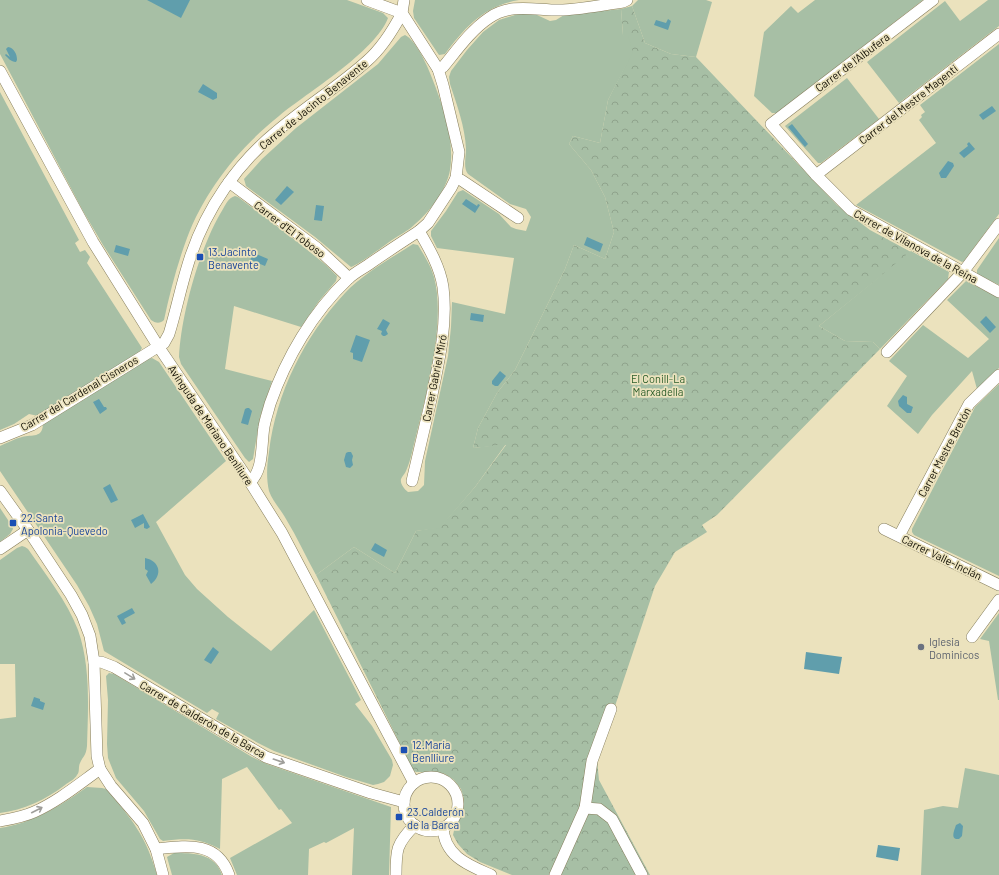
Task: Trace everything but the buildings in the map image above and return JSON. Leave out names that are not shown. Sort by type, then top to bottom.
[{"type":"street","points":[[250,482],[255,478],[259,467],[264,425],[270,404],[298,342],[330,298],[349,278],[419,231],[428,223],[442,204],[456,178],[459,152],[449,106],[438,69],[402,13],[367,0]]},
{"type":"street","points":[[402,13],[404,0]]},
{"type":"street","points":[[438,69],[443,67],[476,28],[490,17],[507,10],[524,8],[563,10],[623,2],[628,0]]},
{"type":"street","name":"Carrer de l'Albufera","points":[[771,124],[933,0]]},
{"type":"street","name":"Carrer de Jacinto Benavente","points":[[158,346],[164,343],[170,334],[189,262],[204,224],[214,203],[229,182],[258,148],[275,132],[367,61],[392,31],[402,13]]},
{"type":"street","name":"Carrer del Mestre Magenti","points":[[816,175],[999,34]]},
{"type":"street","name":"Avinguda de Mariano Benlliure","points":[[0,71],[93,242],[158,346],[250,482],[282,533],[414,783]]},
{"type":"street","name":"Carrer de Vilanova de la Reina","points":[[771,124],[816,175],[852,210],[999,292]]},
{"type":"street","points":[[456,178],[518,218]]},
{"type":"street","name":"Carrer d'El Toboso","points":[[229,182],[317,248],[349,278]]},
{"type":"street","points":[[887,352],[963,272],[999,224]]},
{"type":"street","name":"Carrer Gabriel Miró","points":[[412,481],[437,372],[444,307],[443,286],[439,269],[419,231]]},
{"type":"street","name":"Carrer del Cardenal Cisneros","points":[[0,438],[32,425],[158,346]]},
{"type":"street","name":"Carrer Mestre Bretón","points":[[899,536],[969,404],[999,375]]},
{"type":"street","points":[[0,491],[71,595],[82,615],[90,636],[94,662],[97,756],[100,770],[111,786],[142,822],[156,849],[163,875]]},
{"type":"street","name":"Carrer Valle-Inclán","points":[[884,529],[999,585]]},
{"type":"street","points":[[0,549],[28,530]]},
{"type":"street","points":[[972,637],[999,600]]},
{"type":"street","name":"Carrer de Calderón de la Barca","points":[[94,662],[102,662],[114,667],[266,757],[371,793],[404,802]]},
{"type":"street","points":[[555,875],[585,808],[592,761],[610,709]]},
{"type":"street","points":[[0,821],[34,812],[56,800],[100,770]]},
{"type":"street","points":[[430,777],[443,780],[453,789],[457,797],[458,806],[450,822],[443,828],[436,830],[421,829],[409,819],[405,811],[404,802],[406,795],[414,783],[422,778],[430,777]]},
{"type":"street","points":[[585,808],[599,809],[612,819],[642,875]]},
{"type":"street","points":[[396,875],[396,852],[406,833],[415,825]]},
{"type":"street","points":[[443,828],[444,838],[450,850],[469,866],[491,875]]},
{"type":"street","points":[[156,849],[190,846],[199,847],[209,851],[219,858],[226,866],[229,875]]},
{"type":"green space","points":[[0,0],[347,0],[383,13],[388,18],[381,31],[370,44],[340,71],[291,106],[264,128],[225,171],[213,187],[194,220],[177,268],[164,320],[158,323],[151,320],[83,211],[0,54]]},
{"type":"green space","points":[[415,0],[519,0],[495,7],[476,19],[460,35],[445,54],[439,55],[414,18],[413,11]]},
{"type":"green space","points":[[638,0],[706,0],[712,2],[696,57],[671,54],[645,43],[632,6]]},
{"type":"green space","points":[[815,0],[923,0],[777,113],[772,113],[754,96],[764,32],[791,6],[798,13]]},
{"type":"green space","points":[[988,0],[999,0],[999,26],[899,103],[867,62],[945,1],[960,21]]},
{"type":"green space","name":"El Conill-La Marxadella","points":[[632,6],[645,43],[671,54],[696,57],[837,205],[870,230],[911,252],[819,326],[845,341],[873,342],[880,349],[717,515],[702,525],[707,532],[675,552],[655,586],[597,760],[599,780],[650,875],[512,875],[480,862],[467,854],[458,844],[453,835],[455,826],[463,810],[464,799],[461,789],[454,780],[445,774],[436,772],[416,772],[413,770],[316,575],[354,547],[395,573],[416,531],[440,527],[475,487],[506,445],[473,448],[478,428],[497,393],[515,370],[565,269],[574,245],[605,259],[614,232],[605,197],[591,170],[569,144],[573,136],[600,143],[608,100],[632,52],[623,35],[621,9]]},
{"type":"green space","points":[[621,9],[623,35],[628,36],[633,52],[608,100],[600,143],[573,136],[569,144],[591,170],[605,197],[614,232],[605,259],[574,245],[565,269],[515,370],[497,393],[478,428],[473,448],[506,444],[475,487],[440,528],[416,531],[395,573],[354,547],[316,575],[290,526],[270,494],[267,476],[269,452],[278,408],[285,387],[305,347],[330,310],[352,286],[360,279],[413,244],[418,245],[434,277],[438,314],[434,356],[430,378],[409,462],[406,472],[401,479],[401,483],[408,492],[418,491],[424,485],[425,461],[448,356],[452,302],[505,314],[514,258],[437,248],[431,236],[431,231],[458,192],[463,190],[499,214],[511,227],[516,229],[526,231],[531,217],[526,209],[510,204],[466,172],[464,133],[450,84],[449,77],[451,71],[483,32],[499,20],[518,14],[531,14],[550,21],[556,20],[564,15]]},
{"type":"green space","points":[[405,35],[413,42],[421,54],[440,100],[447,123],[451,146],[450,170],[441,193],[420,220],[365,259],[351,267],[315,237],[246,186],[244,179],[262,159],[296,128],[378,64],[401,37]]},
{"type":"green space","points":[[999,44],[999,214],[962,262],[856,205],[936,143],[919,120],[922,117],[921,115],[925,112],[920,105]]},
{"type":"green space","points":[[847,78],[879,119],[821,163],[818,163],[785,126]]},
{"type":"green space","points":[[0,92],[79,240],[75,243],[80,252],[85,250],[90,257],[87,263],[142,348],[139,353],[38,416],[29,414],[14,424],[0,430]]},
{"type":"green space","points":[[235,196],[290,236],[326,265],[337,276],[336,281],[319,301],[301,327],[234,306],[225,369],[272,381],[260,417],[253,459],[249,462],[181,364],[179,357],[183,321],[199,261],[215,224],[228,201]]},
{"type":"green space","points":[[999,238],[999,285],[977,274],[977,270]]},
{"type":"green space","points":[[911,251],[949,272],[948,279],[880,349],[873,342],[845,341],[819,326]]},
{"type":"green space","points":[[966,281],[999,298],[999,368],[977,389],[972,371],[932,415],[918,434],[887,406],[907,376],[889,361],[923,325],[968,358],[989,339],[947,300]]},
{"type":"green space","points":[[152,358],[159,362],[226,461],[156,522],[185,575],[197,589],[228,617],[271,651],[314,610],[361,700],[355,704],[372,726],[392,760],[393,765],[390,776],[384,782],[373,785],[346,777],[274,751],[216,719],[219,713],[212,709],[207,713],[104,651],[97,624],[77,585],[0,471],[0,446],[19,438],[39,434],[43,428],[43,423]]},
{"type":"green space","points":[[999,384],[999,576],[914,535],[912,529],[975,407]]},
{"type":"green space","points":[[0,508],[13,529],[10,534],[0,542]]},
{"type":"green space","points":[[22,546],[28,549],[56,588],[78,630],[87,673],[87,749],[79,765],[78,774],[73,779],[34,804],[9,812],[0,813],[0,719],[16,717],[15,664],[0,664],[0,560]]},
{"type":"green space","points":[[999,613],[998,700],[989,641],[980,639]]},
{"type":"green space","points":[[109,673],[114,674],[252,757],[267,764],[391,807],[389,875],[352,875],[354,828],[326,843],[324,842],[309,849],[308,875],[237,875],[230,858],[292,823],[281,809],[279,810],[247,767],[222,779],[220,849],[213,845],[193,840],[179,839],[163,841],[160,839],[144,811],[116,778],[108,758],[108,700],[106,676]]},
{"type":"green space","points":[[965,768],[999,775],[999,875],[921,875],[924,810],[943,806],[958,808]]},
{"type":"green space","points":[[87,787],[106,789],[131,819],[148,849],[157,875],[0,875],[0,828],[12,826],[46,813]]},
{"type":"green space","points":[[174,853],[196,854],[209,858],[219,868],[222,875],[172,875],[167,857]]},
{"type":"water","points":[[147,0],[190,0],[181,18]]},
{"type":"water","points":[[668,19],[671,21],[668,30],[654,25],[656,20],[666,23]]},
{"type":"water","points":[[8,47],[15,52],[17,58],[16,62],[11,61],[5,55],[6,54],[10,57],[6,49]]},
{"type":"water","points":[[203,84],[217,93],[217,98],[213,100],[198,92]]},
{"type":"water","points":[[992,106],[996,111],[983,120],[979,115]]},
{"type":"water","points":[[792,124],[808,144],[805,147],[788,127]]},
{"type":"water","points":[[969,142],[975,149],[964,158],[959,153],[968,146],[967,144]]},
{"type":"water","points":[[948,161],[953,163],[954,166],[946,178],[941,178],[939,173]]},
{"type":"water","points":[[287,186],[294,192],[281,205],[275,200]]},
{"type":"water","points":[[466,199],[477,206],[478,204],[480,205],[475,213],[462,204]]},
{"type":"water","points":[[316,205],[324,206],[322,221],[314,220]]},
{"type":"water","points":[[587,237],[603,244],[600,252],[584,245]]},
{"type":"water","points":[[116,245],[130,249],[128,256],[114,252]]},
{"type":"water","points":[[254,253],[268,259],[265,266],[250,260]]},
{"type":"water","points":[[471,313],[484,315],[483,322],[470,320]]},
{"type":"water","points":[[986,316],[996,327],[990,333],[980,322]]},
{"type":"water","points":[[383,319],[390,323],[386,330],[388,334],[385,336],[381,334],[382,331],[377,329]]},
{"type":"water","points":[[356,335],[370,340],[362,362],[353,359],[353,353],[350,352]]},
{"type":"water","points":[[500,371],[506,376],[498,386],[495,386],[492,384],[492,381]]},
{"type":"water","points":[[903,395],[907,397],[907,404],[913,407],[911,413],[907,413],[899,406],[898,401]]},
{"type":"water","points":[[99,399],[107,409],[100,414],[93,402]]},
{"type":"water","points":[[247,408],[252,411],[248,425],[241,423],[245,409]]},
{"type":"water","points":[[351,452],[353,456],[353,465],[350,468],[346,467],[344,460],[346,453]]},
{"type":"water","points":[[110,484],[118,500],[111,503],[103,488]]},
{"type":"water","points":[[143,514],[150,527],[147,529],[144,528],[144,523],[135,528],[131,520]]},
{"type":"water","points":[[375,543],[387,550],[384,557],[371,550]]},
{"type":"water","points":[[145,558],[154,562],[158,569],[157,577],[151,584],[146,575],[148,571],[145,569]]},
{"type":"water","points":[[132,608],[135,613],[124,619],[126,623],[122,625],[117,616]]},
{"type":"water","points":[[213,647],[219,652],[211,664],[204,660]]},
{"type":"water","points":[[806,652],[842,657],[839,674],[804,669]]},
{"type":"water","points":[[34,697],[45,703],[43,710],[31,706]]},
{"type":"water","points":[[960,823],[963,826],[962,836],[959,839],[956,839],[954,838],[954,832],[956,825]]},
{"type":"water","points":[[878,845],[900,848],[898,861],[876,857]]},
{"type":"place","name":"13.Jacinto Benavente","points":[[200,257]]},
{"type":"place","name":"22.Santa Apolonia-Quevedo","points":[[13,523]]},
{"type":"place","name":"Iglesia Dominicos","points":[[921,647]]},
{"type":"place","name":"12.María Benlliure","points":[[404,750]]},
{"type":"place","name":"23.Calderón de la Barca","points":[[399,817]]}]
